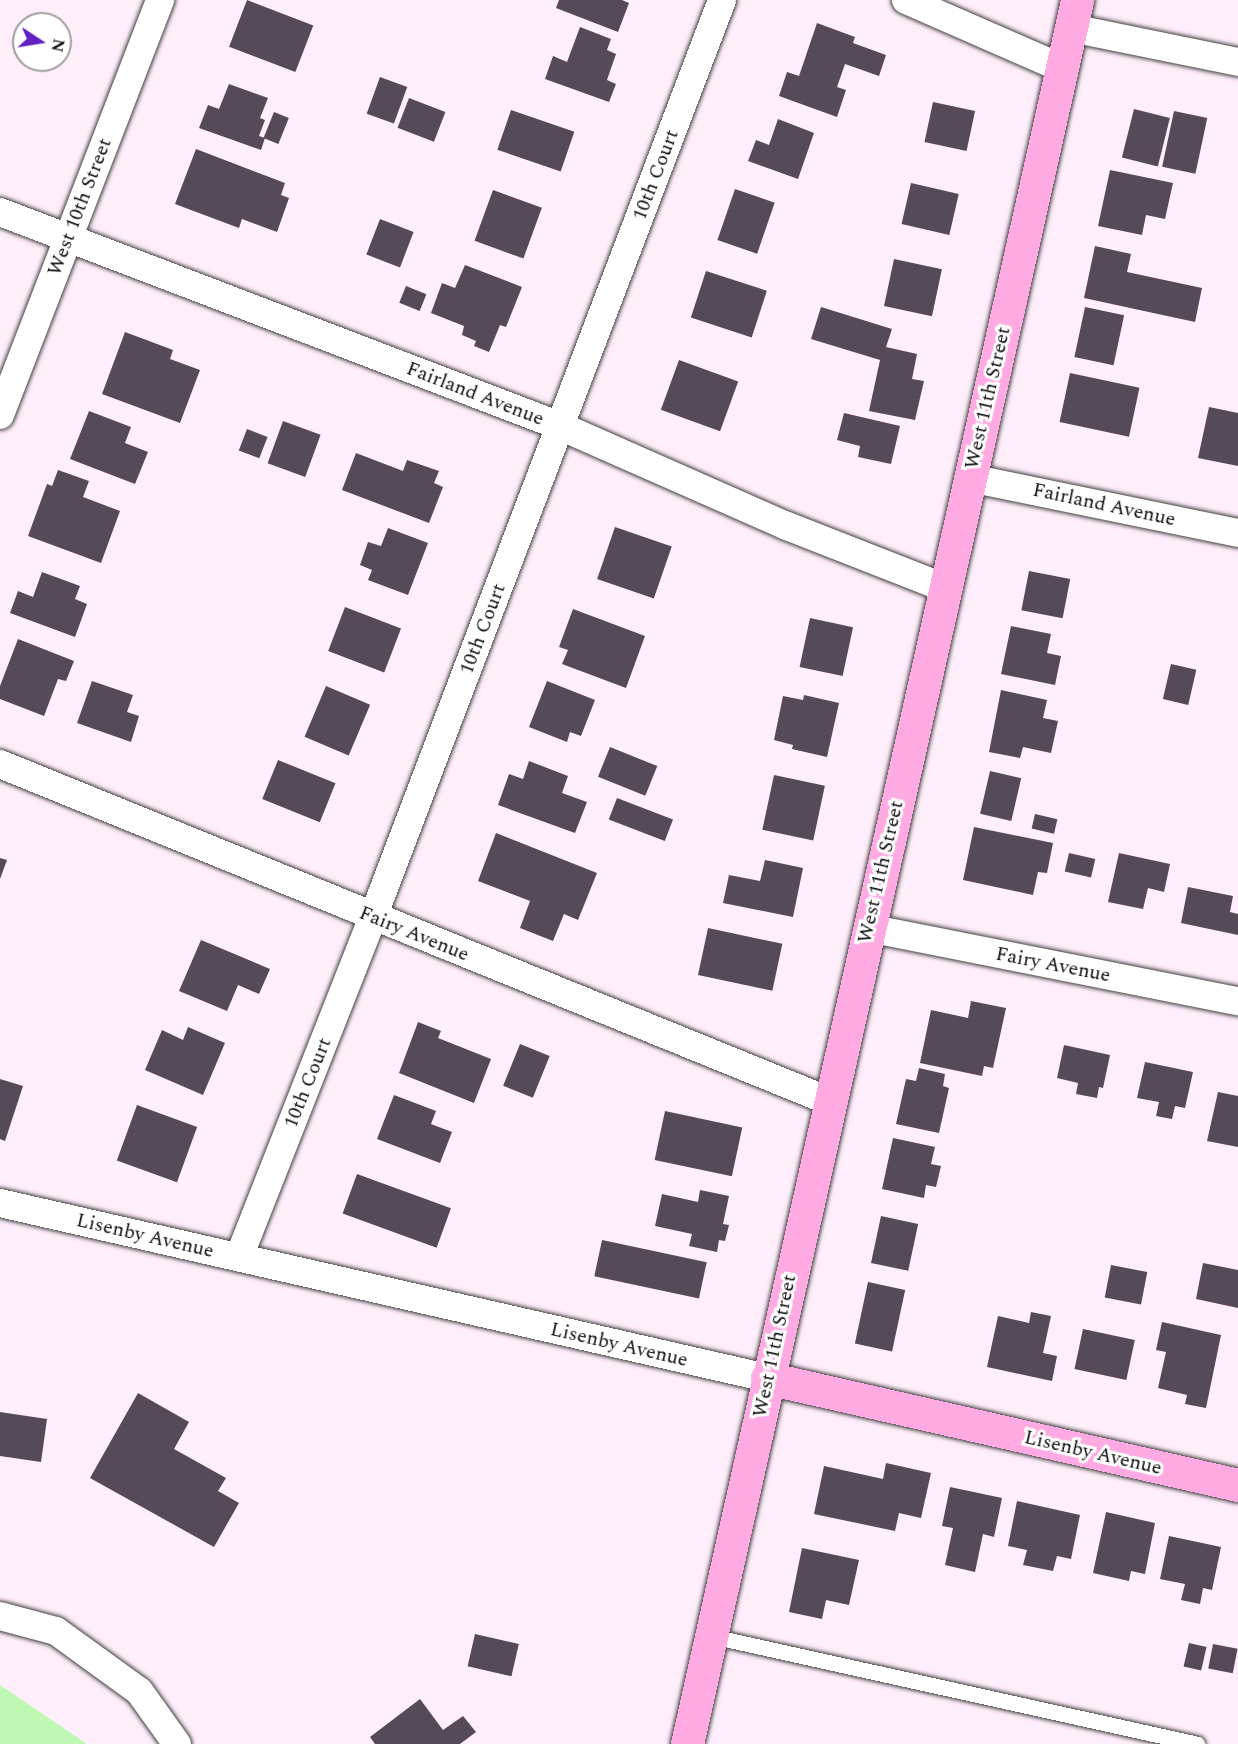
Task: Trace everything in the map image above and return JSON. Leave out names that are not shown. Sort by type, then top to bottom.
[{"type":"main road","name":"West 11th Street","points":[[687,1744],[767,1378],[1074,14]]},
{"type":"main road","name":"Lisenby Avenue","points":[[767,1378],[1238,1485]]},
{"type":"street","name":"West 10th Street","points":[[0,415],[160,0]]},
{"type":"street","name":"10th Court","points":[[238,1257],[373,917],[722,0]]},
{"type":"street","points":[[906,0],[1062,68]]},
{"type":"street","points":[[1074,14],[1238,62]]},
{"type":"street","name":"Fairland Avenue","points":[[0,212],[560,426],[787,526],[945,588]]},
{"type":"street","name":"Fairland Avenue","points":[[970,478],[1238,533]]},
{"type":"street","name":"Fairy Avenue","points":[[0,764],[829,1101]]},
{"type":"street","name":"Fairy Avenue","points":[[868,928],[1238,1001]]},
{"type":"street","name":"Lisenby Avenue","points":[[0,1203],[767,1378]]},
{"type":"street","points":[[0,1616],[56,1631],[129,1684],[145,1699],[177,1744]]},
{"type":"lane","points":[[711,1636],[1197,1744]]},
{"type":"shaded area","points":[[0,1685],[87,1744],[0,1744]]},
{"type":"building","points":[[247,0],[313,25],[295,72],[229,47]]},
{"type":"building","points":[[559,0],[622,0],[629,3],[618,32],[556,8]]},
{"type":"building","points":[[817,23],[855,37],[853,43],[886,55],[879,76],[845,64],[837,87],[846,90],[837,117],[779,96],[787,72],[799,76]]},
{"type":"building","points":[[580,27],[611,39],[607,50],[616,54],[607,80],[616,84],[609,102],[545,79],[553,56],[567,62]]},
{"type":"building","points":[[380,77],[407,87],[394,124],[367,114]]},
{"type":"building","points":[[229,84],[268,98],[260,118],[265,120],[259,136],[265,138],[261,150],[199,128],[208,105],[219,109]]},
{"type":"building","points":[[409,98],[445,112],[434,142],[398,128]]},
{"type":"building","points":[[933,102],[975,111],[967,151],[924,142]]},
{"type":"building","points":[[1134,109],[1170,118],[1158,166],[1122,158]]},
{"type":"building","points":[[511,110],[574,132],[561,172],[497,150]]},
{"type":"building","points":[[1174,111],[1207,118],[1195,174],[1162,167]]},
{"type":"building","points":[[274,112],[289,118],[278,144],[264,138]]},
{"type":"building","points":[[778,119],[814,133],[798,179],[748,161],[756,140],[769,145]]},
{"type":"building","points":[[196,149],[285,183],[281,195],[289,198],[277,232],[242,219],[239,228],[175,204]]},
{"type":"building","points":[[1110,170],[1173,183],[1165,219],[1146,215],[1142,235],[1098,226]]},
{"type":"building","points":[[911,183],[959,194],[949,235],[902,224]]},
{"type":"building","points":[[735,189],[775,203],[757,254],[717,240]]},
{"type":"building","points":[[493,190],[542,208],[523,259],[475,241]]},
{"type":"building","points":[[380,219],[414,232],[400,267],[366,254]]},
{"type":"building","points":[[1095,246],[1131,254],[1127,272],[1202,288],[1195,322],[1084,298]]},
{"type":"building","points":[[894,259],[942,269],[932,316],[884,306]]},
{"type":"building","points":[[465,265],[522,287],[506,327],[500,325],[489,352],[474,346],[476,341],[462,335],[464,326],[431,313],[442,283],[455,288]]},
{"type":"building","points":[[706,271],[767,291],[752,337],[691,318]]},
{"type":"building","points":[[406,286],[426,294],[420,311],[399,303]]},
{"type":"building","points":[[821,307],[892,329],[886,347],[917,354],[912,379],[924,381],[915,420],[869,411],[880,360],[811,339]]},
{"type":"building","points":[[1085,307],[1124,315],[1114,365],[1074,357]]},
{"type":"building","points":[[125,332],[173,350],[170,359],[200,370],[180,423],[102,394]]},
{"type":"building","points":[[679,360],[738,382],[720,431],[661,410]]},
{"type":"building","points":[[1070,373],[1139,388],[1129,437],[1060,422]]},
{"type":"building","points":[[1209,407],[1238,413],[1238,466],[1198,458]]},
{"type":"building","points":[[89,411],[131,427],[125,443],[148,452],[135,484],[70,459]]},
{"type":"building","points":[[844,413],[900,426],[891,464],[858,457],[860,446],[837,440]]},
{"type":"building","points":[[283,421],[321,435],[305,477],[268,463]]},
{"type":"building","points":[[247,429],[268,437],[259,458],[239,450]]},
{"type":"building","points":[[356,453],[403,471],[407,460],[439,471],[434,483],[443,487],[429,523],[342,490]]},
{"type":"building","points":[[58,470],[89,481],[83,497],[120,511],[101,563],[28,536],[47,484],[52,486]]},
{"type":"building","points":[[615,527],[672,547],[654,599],[597,579]]},
{"type":"building","points":[[388,528],[428,543],[408,595],[368,580],[372,570],[360,565],[368,542],[381,546]]},
{"type":"building","points":[[1029,571],[1070,579],[1063,618],[1021,610]]},
{"type":"building","points":[[42,572],[80,586],[75,599],[87,604],[75,637],[10,613],[18,591],[33,597]]},
{"type":"building","points":[[345,607],[401,629],[384,672],[328,651]]},
{"type":"building","points":[[573,609],[645,636],[626,688],[562,664],[568,650],[559,647]]},
{"type":"building","points":[[810,618],[853,627],[843,676],[800,667]]},
{"type":"building","points":[[1011,626],[1051,634],[1047,653],[1061,656],[1055,685],[1001,674]]},
{"type":"building","points":[[18,639],[74,661],[66,681],[58,679],[44,716],[0,699],[0,686]]},
{"type":"building","points":[[1171,664],[1196,670],[1188,705],[1163,699]]},
{"type":"building","points":[[92,681],[133,695],[127,712],[139,716],[131,742],[77,723]]},
{"type":"building","points":[[547,681],[595,700],[581,736],[570,732],[567,742],[529,727]]},
{"type":"building","points":[[326,686],[370,705],[349,755],[305,737]]},
{"type":"building","points":[[1001,690],[1047,700],[1043,718],[1058,721],[1051,753],[1023,747],[1020,758],[989,752]]},
{"type":"building","points":[[804,695],[839,703],[827,757],[792,749],[793,745],[774,740],[783,696],[803,700]]},
{"type":"building","points":[[610,747],[657,766],[645,796],[598,777]]},
{"type":"building","points":[[278,760],[335,783],[320,822],[262,799]]},
{"type":"building","points":[[529,761],[568,776],[562,793],[587,802],[575,833],[498,805],[509,774],[523,779]]},
{"type":"building","points":[[990,771],[1021,778],[1011,821],[980,814]]},
{"type":"building","points":[[774,775],[825,786],[813,841],[762,830]]},
{"type":"building","points":[[617,798],[673,820],[665,841],[609,819]]},
{"type":"building","points":[[1035,814],[1057,819],[1054,834],[1032,829]]},
{"type":"building","points":[[974,827],[1053,843],[1047,873],[1038,872],[1033,895],[963,880]]},
{"type":"building","points":[[496,833],[597,873],[578,920],[564,914],[553,941],[520,928],[530,901],[478,881]]},
{"type":"building","points":[[1069,853],[1095,859],[1091,878],[1065,872]]},
{"type":"building","points":[[1119,853],[1170,864],[1164,892],[1148,888],[1143,909],[1108,902]]},
{"type":"building","points":[[0,858],[7,860],[0,879]]},
{"type":"building","points":[[765,860],[803,868],[793,917],[723,903],[729,875],[760,881]]},
{"type":"building","points":[[1188,887],[1233,896],[1230,912],[1238,914],[1238,935],[1181,923]]},
{"type":"building","points":[[708,928],[782,944],[772,991],[698,975]]},
{"type":"building","points":[[201,940],[270,969],[259,994],[238,985],[227,1011],[179,991]]},
{"type":"building","points":[[971,1001],[1006,1008],[993,1068],[984,1066],[982,1076],[920,1063],[931,1010],[968,1018]]},
{"type":"building","points":[[418,1022],[441,1031],[438,1038],[491,1059],[474,1103],[399,1073]]},
{"type":"building","points":[[188,1027],[225,1043],[203,1095],[145,1070],[162,1030],[183,1040]]},
{"type":"building","points":[[520,1044],[550,1056],[533,1098],[503,1086]]},
{"type":"building","points":[[1064,1045],[1110,1055],[1103,1088],[1099,1087],[1097,1098],[1076,1094],[1078,1083],[1057,1078]]},
{"type":"building","points":[[1145,1062],[1193,1072],[1185,1108],[1175,1106],[1172,1119],[1156,1116],[1159,1102],[1137,1098]]},
{"type":"building","points":[[919,1068],[945,1074],[943,1086],[949,1088],[939,1133],[896,1124],[906,1079],[916,1081]]},
{"type":"building","points":[[0,1079],[23,1086],[5,1141],[0,1139]]},
{"type":"building","points":[[1218,1092],[1238,1096],[1238,1147],[1207,1141]]},
{"type":"building","points":[[394,1095],[436,1111],[431,1124],[452,1132],[440,1163],[377,1139]]},
{"type":"building","points":[[137,1105],[197,1127],[177,1182],[117,1160]]},
{"type":"building","points":[[665,1111],[742,1127],[732,1176],[655,1160]]},
{"type":"building","points":[[893,1138],[935,1147],[931,1164],[941,1166],[936,1187],[926,1185],[924,1198],[882,1189]]},
{"type":"building","points":[[357,1174],[451,1208],[437,1248],[343,1213]]},
{"type":"building","points":[[700,1190],[729,1196],[723,1224],[729,1225],[725,1241],[719,1240],[717,1252],[689,1246],[692,1234],[655,1226],[662,1194],[698,1202]]},
{"type":"building","points":[[881,1216],[918,1224],[908,1271],[871,1263]]},
{"type":"building","points":[[602,1240],[707,1262],[699,1298],[594,1276]]},
{"type":"building","points":[[1203,1263],[1238,1270],[1238,1308],[1196,1299]]},
{"type":"building","points":[[1111,1265],[1147,1272],[1141,1304],[1105,1297]]},
{"type":"building","points":[[868,1282],[905,1290],[892,1352],[855,1344]]},
{"type":"building","points":[[1031,1312],[1051,1316],[1043,1353],[1057,1356],[1052,1381],[987,1367],[998,1316],[1029,1323]]},
{"type":"building","points":[[1162,1322],[1221,1335],[1206,1408],[1185,1404],[1187,1395],[1158,1388],[1166,1352],[1156,1350]]},
{"type":"building","points":[[1083,1329],[1135,1340],[1126,1380],[1074,1369]]},
{"type":"building","points":[[138,1393],[189,1422],[174,1449],[226,1478],[218,1491],[239,1503],[214,1547],[90,1478]]},
{"type":"building","points":[[0,1412],[47,1419],[41,1462],[0,1456]]},
{"type":"building","points":[[886,1463],[931,1473],[921,1518],[899,1513],[895,1531],[814,1514],[824,1466],[883,1479]]},
{"type":"building","points":[[950,1487],[1002,1498],[994,1537],[983,1534],[975,1572],[945,1565],[953,1528],[942,1526]]},
{"type":"building","points":[[1017,1501],[1080,1515],[1071,1559],[1057,1556],[1053,1571],[1023,1565],[1027,1550],[1008,1546]]},
{"type":"building","points":[[1106,1512],[1155,1523],[1145,1574],[1131,1571],[1129,1581],[1093,1573]]},
{"type":"building","points":[[1169,1536],[1221,1547],[1212,1590],[1203,1588],[1200,1604],[1181,1600],[1185,1584],[1160,1579]]},
{"type":"building","points":[[802,1548],[859,1560],[849,1605],[826,1600],[822,1619],[789,1612]]},
{"type":"building","points":[[475,1634],[519,1644],[511,1676],[468,1666]]},
{"type":"building","points":[[1189,1643],[1207,1647],[1201,1670],[1184,1666]]},
{"type":"building","points":[[1213,1644],[1238,1649],[1233,1673],[1208,1669]]},
{"type":"building","points":[[420,1699],[443,1730],[463,1716],[476,1732],[460,1744],[375,1744],[370,1737]]}]
